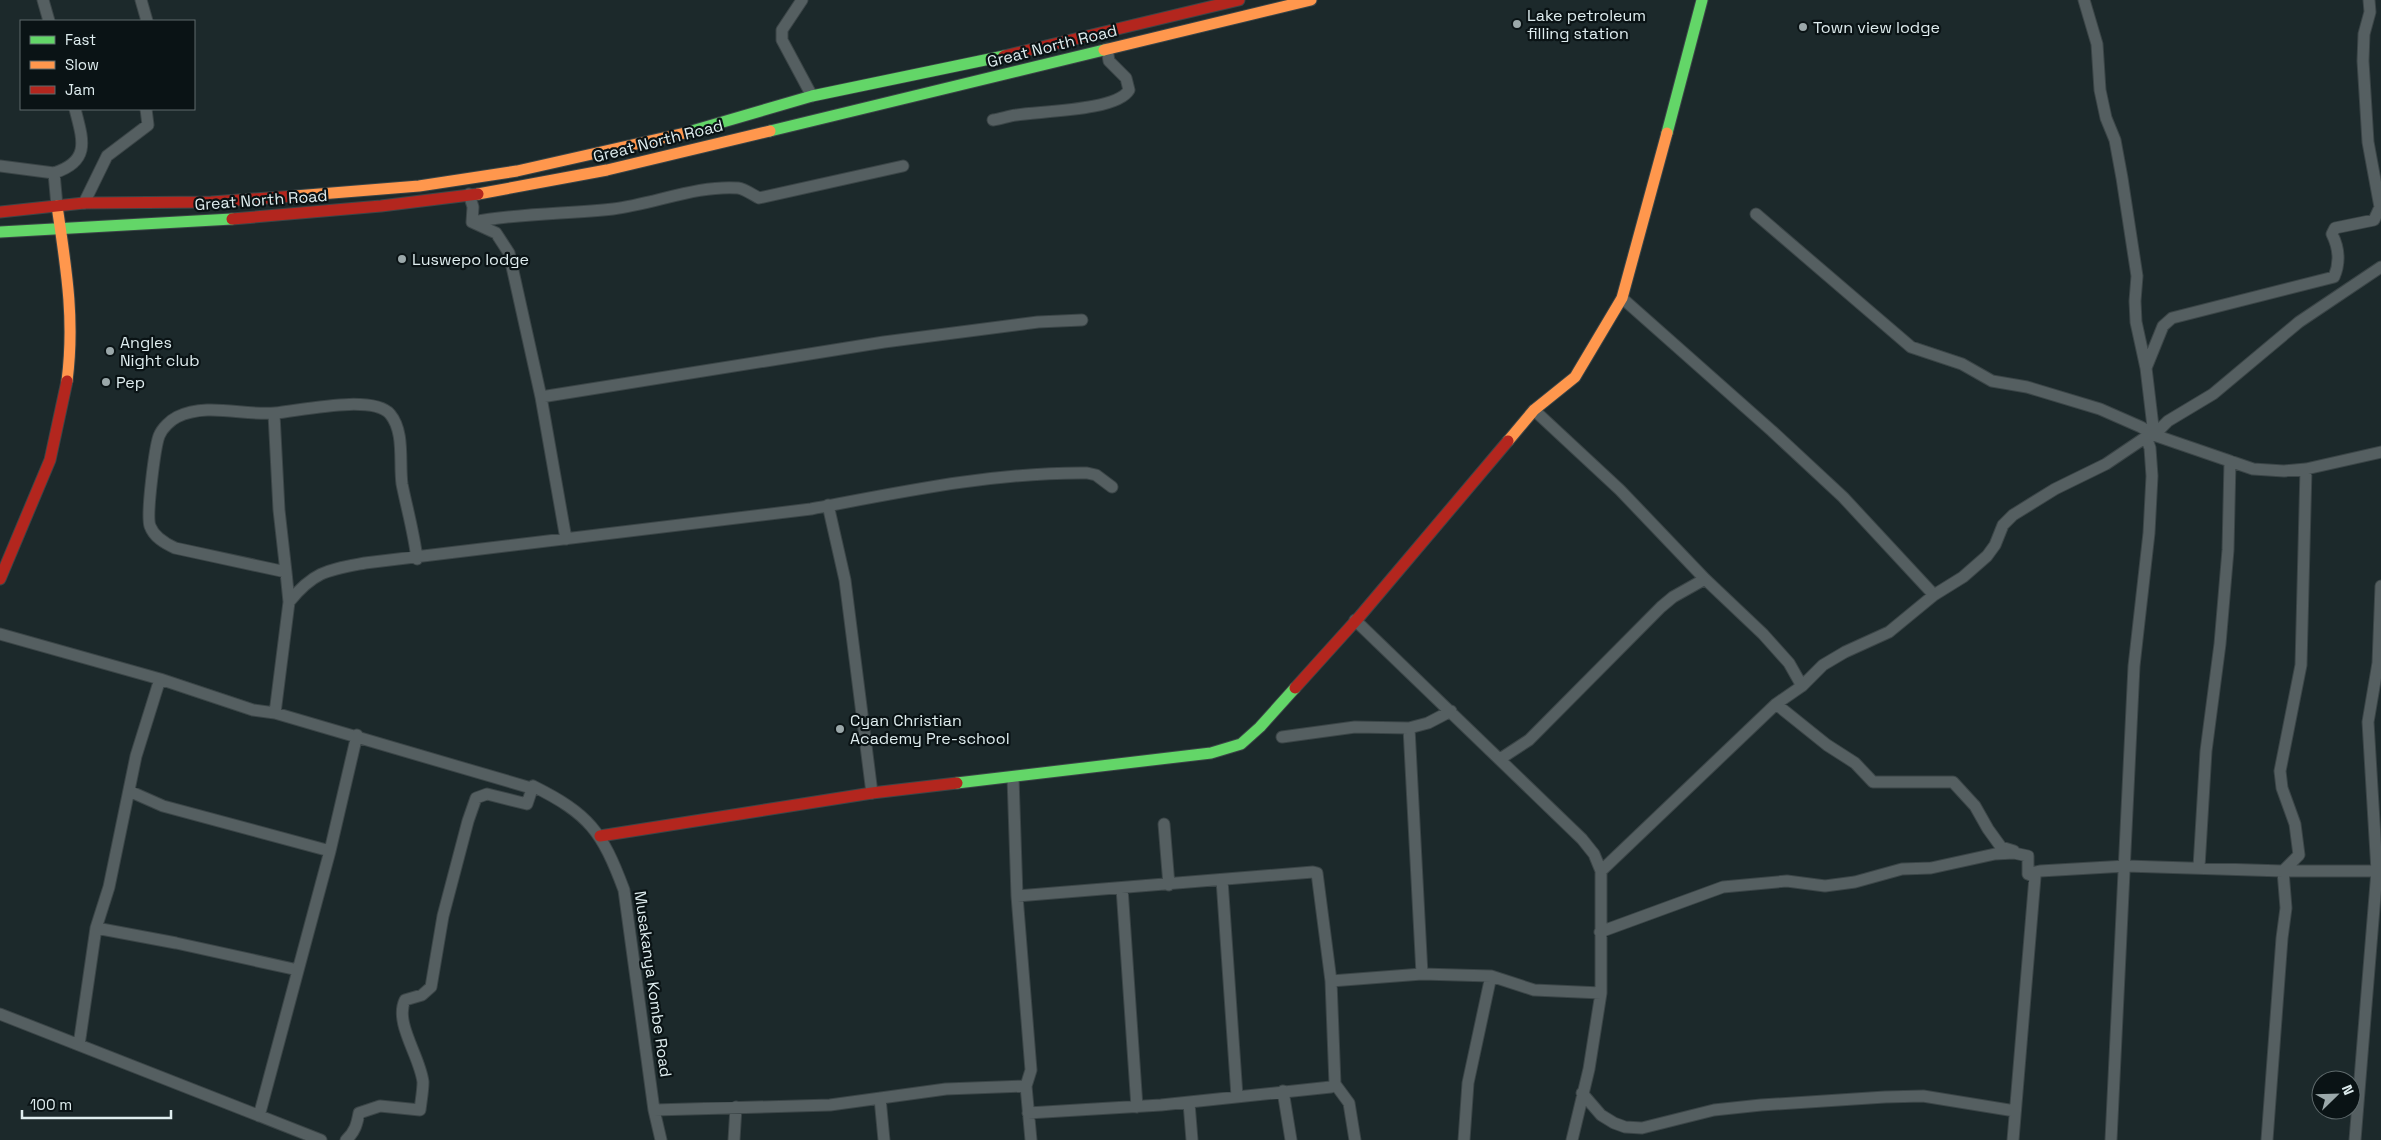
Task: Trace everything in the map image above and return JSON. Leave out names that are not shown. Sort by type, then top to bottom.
[{"type":"main road","name":"Great North Road","points":[[0,212],[84,203],[211,202],[372,191],[517,171],[663,140],[812,96],[1038,49],[1239,0]]},
{"type":"main road","name":"Great North Road","points":[[0,232],[346,210],[519,188],[599,172],[1311,0]]},
{"type":"main road","points":[[600,836],[872,793],[1211,753],[1241,744],[1260,726],[1355,620],[1534,410],[1575,377],[1622,298],[1635,256],[1702,0]]},
{"type":"main road","points":[[0,579],[50,460],[65,397],[72,348],[70,294],[66,252],[57,206]]},
{"type":"street","points":[[43,0],[49,20]]},
{"type":"street","points":[[141,0],[147,20]]},
{"type":"street","points":[[802,0],[782,30],[782,40],[812,96]]},
{"type":"street","points":[[2084,0],[2097,44],[2100,90],[2106,118],[2115,140],[2137,276],[2136,322],[2146,368],[2152,476],[2149,533],[2134,666],[2126,866],[2111,1140]]},
{"type":"street","points":[[2146,368],[2164,326],[2172,318],[2334,277],[2338,270],[2338,255],[2332,234],[2335,228],[2374,220],[2380,207],[2368,142],[2363,61],[2364,34],[2370,12],[2369,0]]},
{"type":"street","points":[[993,120],[1015,115],[1107,103],[1126,96],[1129,90],[1126,78],[1109,61],[1107,49]]},
{"type":"street","points":[[0,166],[54,173],[68,168],[78,161],[82,148],[82,133],[75,110]]},
{"type":"street","points":[[84,203],[107,156],[148,126],[146,110]]},
{"type":"street","points":[[472,222],[498,216],[555,214],[615,208],[707,190],[740,188],[759,198],[903,166]]},
{"type":"street","points":[[54,173],[57,206]]},
{"type":"street","points":[[469,194],[473,207],[472,222]]},
{"type":"street","points":[[1756,214],[1911,346],[1962,364],[1992,381],[2035,389],[2100,409],[2141,426],[2150,436],[2254,469],[2284,471],[2381,452]]},
{"type":"street","points":[[472,222],[496,233],[509,253],[541,397],[566,539]]},
{"type":"street","points":[[1601,871],[1776,704],[1802,686],[1823,666],[1845,652],[1889,632],[1934,595],[1963,577],[1988,556],[1995,545],[2002,525],[2013,515],[2055,489],[2106,464],[2150,436],[2168,421],[2220,388],[2299,322],[2381,267]]},
{"type":"street","points":[[1622,298],[1729,392],[1843,497],[1934,595]]},
{"type":"street","points":[[541,397],[884,342],[1038,322],[1082,320]]},
{"type":"street","points":[[286,572],[174,548],[164,543],[154,533],[148,513],[159,435],[176,418],[196,411],[274,414],[326,405],[378,407],[391,416],[397,427],[402,483],[417,559]]},
{"type":"street","points":[[1534,410],[1620,490],[1705,579],[1763,634],[1789,662],[1802,686]]},
{"type":"street","points":[[274,414],[279,510],[289,602],[275,712]]},
{"type":"street","points":[[2199,867],[2206,751],[2224,597],[2230,461]]},
{"type":"street","points":[[2267,1140],[2282,938],[2286,908],[2283,871],[2299,855],[2295,824],[2282,788],[2280,771],[2301,665],[2306,468]]},
{"type":"street","points":[[289,602],[300,588],[328,570],[828,505],[914,489],[985,480],[1078,473],[1096,475],[1112,487]]},
{"type":"street","points":[[828,505],[844,580],[872,793]]},
{"type":"street","points":[[1500,759],[1529,740],[1661,607],[1673,597],[1705,579]]},
{"type":"street","points":[[2355,1140],[2379,871],[2368,722],[2378,663],[2381,586]]},
{"type":"street","points":[[1355,620],[1582,839],[1594,854],[1601,871],[1601,993],[1572,1140]]},
{"type":"street","points":[[0,634],[160,678],[253,710],[275,712],[357,735],[492,778],[531,788],[533,786]]},
{"type":"street","points":[[79,1046],[96,928],[109,887],[136,756],[160,678]]},
{"type":"street","points":[[1776,704],[1827,745],[1855,763],[1872,782],[1953,782],[1975,806],[1988,830],[2001,847],[2028,856]]},
{"type":"street","points":[[1282,737],[1355,727],[1409,728],[1428,724],[1451,712]]},
{"type":"street","points":[[1409,728],[1422,974]]},
{"type":"street","points":[[259,1116],[330,851],[357,735]]},
{"type":"street","points":[[1013,776],[1017,896],[1032,1070],[1026,1086],[1031,1140]]},
{"type":"street","points":[[346,1140],[357,1125],[359,1113],[380,1106],[420,1110],[423,1082],[413,1047],[405,1033],[406,1025],[401,1016],[403,1005],[405,1000],[422,995],[431,987],[443,916],[468,821],[476,798],[487,794],[527,804],[533,786]]},
{"type":"street","name":"Musakanya Kombe Road","points":[[533,786],[577,811],[600,836],[614,863],[624,890],[654,1110],[661,1140]]},
{"type":"street","points":[[129,791],[163,806],[330,851]]},
{"type":"street","points":[[1164,824],[1169,885]]},
{"type":"street","points":[[1600,932],[1723,887],[1787,881],[1825,886],[1855,882],[1902,868],[1931,868],[1995,854],[2014,853],[2028,856]]},
{"type":"street","points":[[2028,856],[2028,874]]},
{"type":"street","points":[[2028,874],[2040,871],[2126,866],[2283,871],[2379,871]]},
{"type":"street","points":[[1017,896],[1313,872],[1317,874],[1331,981],[1335,1084],[1349,1103],[1355,1140]]},
{"type":"street","points":[[2013,1140],[2035,877],[2028,874]]},
{"type":"street","points":[[1222,880],[1237,1096]]},
{"type":"street","points":[[1122,888],[1137,1107]]},
{"type":"street","points":[[96,928],[176,943],[298,970]]},
{"type":"street","points":[[1331,981],[1422,974],[1492,976],[1534,990],[1601,993]]},
{"type":"street","points":[[1464,1140],[1468,1083],[1492,976]]},
{"type":"street","points":[[0,1014],[321,1140]]},
{"type":"street","points":[[1028,1113],[1189,1103],[1237,1096],[1331,1087],[1335,1084]]},
{"type":"street","points":[[654,1110],[830,1105],[946,1089],[1026,1086]]},
{"type":"street","points":[[1283,1091],[1291,1140]]},
{"type":"street","points":[[1582,1094],[1601,1115],[1625,1128],[1642,1128],[1714,1110],[1885,1097],[1922,1096],[2015,1111]]},
{"type":"street","points":[[880,1098],[884,1140]]},
{"type":"street","points":[[1189,1103],[1192,1140]]},
{"type":"street","points":[[734,1140],[736,1107]]},
{"type":"traffic: fast","points":[[1667,133],[1702,0]]},
{"type":"traffic: fast","points":[[770,131],[1104,50]]},
{"type":"traffic: fast","points":[[685,133],[812,96],[1004,56]]},
{"type":"traffic: fast","points":[[0,232],[232,219]]},
{"type":"traffic: fast","points":[[957,783],[1211,753],[1241,744],[1260,727],[1295,688]]},
{"type":"traffic: slow","points":[[1104,50],[1311,0]]},
{"type":"traffic: slow","points":[[478,194],[607,170],[770,131]]},
{"type":"traffic: slow","points":[[295,196],[419,186],[517,171],[685,133]]},
{"type":"traffic: slow","points":[[1508,441],[1534,410],[1575,377],[1622,298],[1667,133]]},
{"type":"traffic: slow","points":[[57,206],[70,314],[67,381]]},
{"type":"traffic: jam","points":[[1004,56],[1239,0]]},
{"type":"traffic: jam","points":[[232,219],[381,206],[478,194]]},
{"type":"traffic: jam","points":[[0,212],[84,203],[211,202],[295,196]]},
{"type":"traffic: jam","points":[[0,579],[50,460],[67,381]]},
{"type":"traffic: jam","points":[[1295,688],[1360,616],[1508,441]]},
{"type":"traffic: jam","points":[[600,836],[872,793],[957,783]]},
{"type":"place","name":"Lake petroleum filling station","points":[[1517,24]]},
{"type":"place","name":"Town view lodge","points":[[1803,27]]},
{"type":"place","name":"Luswepo lodge","points":[[402,259]]},
{"type":"place","name":"Angles Night club","points":[[110,351]]},
{"type":"place","name":"Pep","points":[[106,382]]},
{"type":"place","name":"Cyan Christian Academy Pre-school","points":[[840,729]]}]
